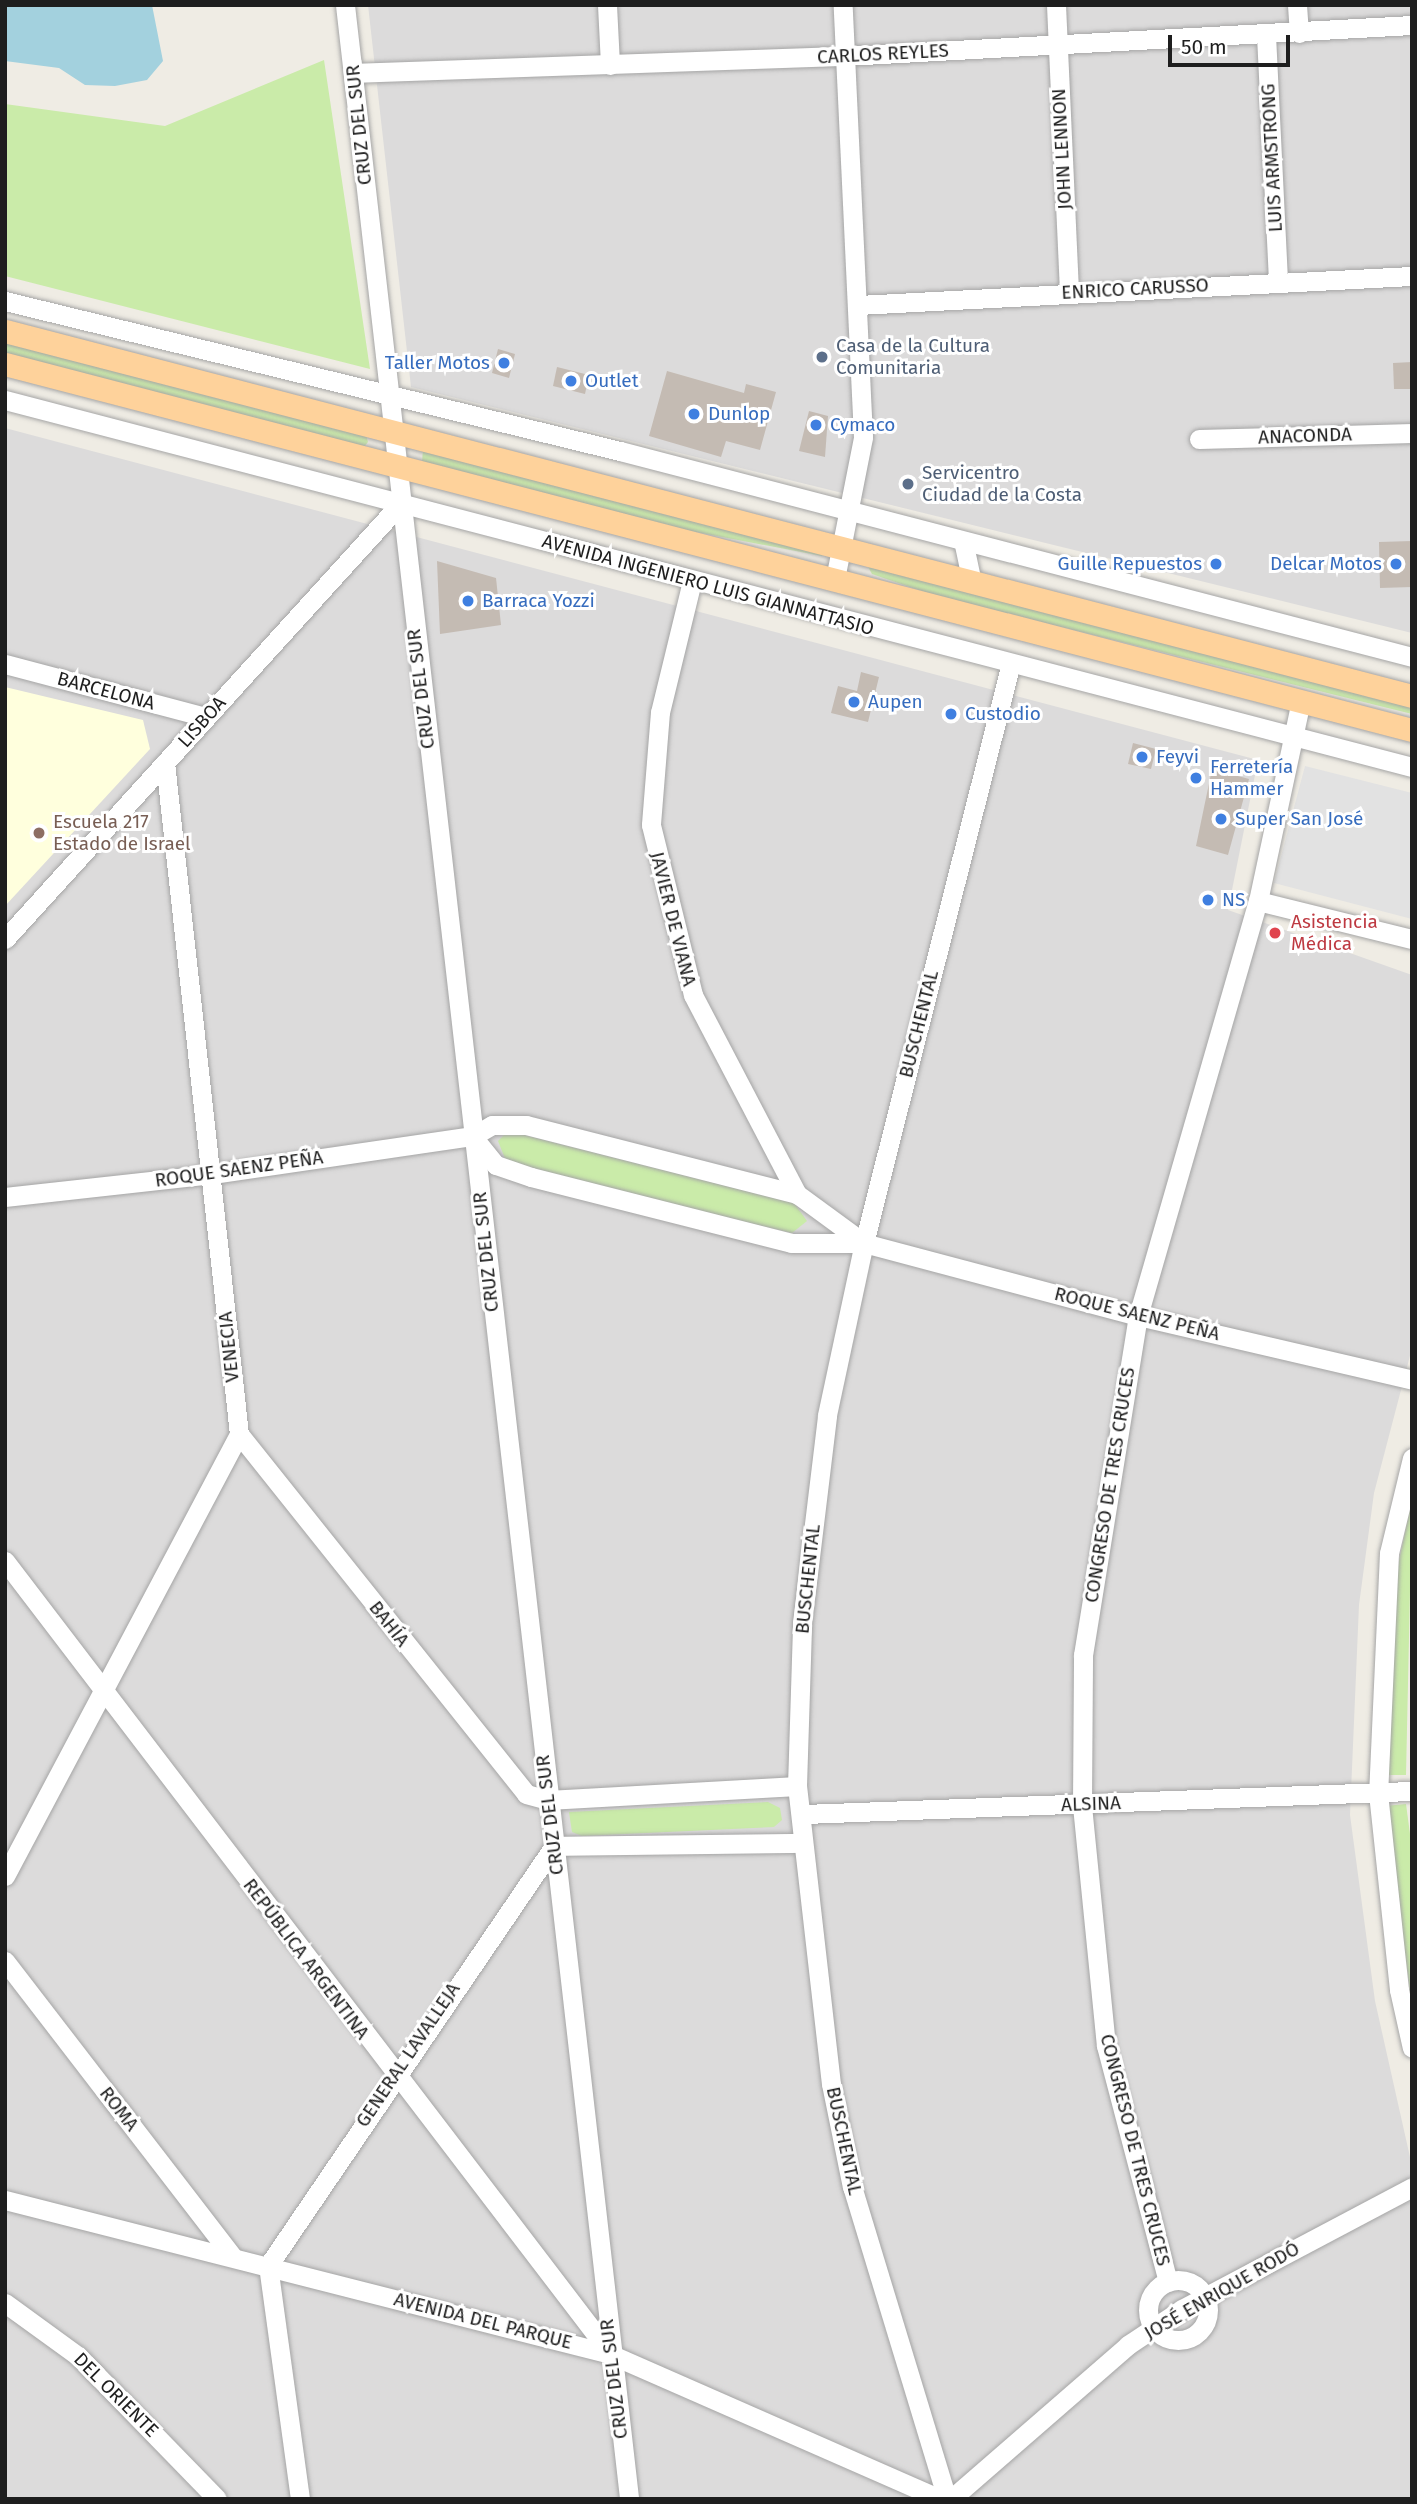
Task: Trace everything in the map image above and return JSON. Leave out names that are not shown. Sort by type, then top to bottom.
[{"type":"main road","points":[[5,331],[1412,696]]},
{"type":"main road","name":"AVENIDA INGENIERO LUIS GIANNATTASIO","points":[[5,364],[1412,730]]},
{"type":"street","name":"CRUZ DEL SUR","points":[[345,5],[610,2354],[629,2499]]},
{"type":"street","points":[[607,5],[610,65]]},
{"type":"street","points":[[835,579],[852,514],[863,437],[843,5]]},
{"type":"street","name":"JOHN LENNON","points":[[1056,5],[1069,292]]},
{"type":"street","points":[[1297,5],[1298,33]]},
{"type":"street","name":"CARLOS REYLES","points":[[353,73],[845,56],[1412,25]]},
{"type":"street","name":"LUIS ARMSTRONG","points":[[1266,35],[1278,282]]},
{"type":"street","name":"ENRICO CARUSSO","points":[[858,305],[1412,276]]},
{"type":"street","points":[[5,302],[387,393],[964,545],[1412,656]]},
{"type":"street","name":"AVENIDA INGENIERO LUIS GIANNATTASIO","points":[[5,400],[692,581],[1294,733],[1412,767]]},
{"type":"street","name":"ANACONDA","points":[[1199,439],[1412,433]]},
{"type":"street","name":"LISBOA","points":[[5,939],[400,504]]},
{"type":"street","points":[[964,545],[972,582]]},
{"type":"street","name":"JAVIER DE VIANA","points":[[692,581],[660,712],[651,825],[693,995],[797,1195]]},
{"type":"street","name":"BUSCHENTAL","points":[[949,2499],[852,2187],[831,2084],[801,1843],[804,1814],[797,1787],[802,1623],[827,1415],[864,1243],[1011,663]]},
{"type":"street","name":"BARCELONA","points":[[5,664],[206,717]]},
{"type":"street","name":"CONGRESO DE TRES CRUCES","points":[[1168,2282],[1106,2046],[1082,1804],[1083,1655],[1138,1316],[1258,901],[1301,701]]},
{"type":"street","name":"VENECIA","points":[[165,763],[239,1434]]},
{"type":"street","points":[[1258,901],[1412,939]]},
{"type":"street","name":"ROQUE SAENZ PEÑA","points":[[5,1197],[212,1174],[473,1136],[492,1125],[526,1125],[797,1195],[864,1243]]},
{"type":"street","name":"ROQUE SAENZ PEÑA","points":[[473,1136],[496,1166],[531,1177],[792,1243],[864,1243],[1138,1316],[1412,1380]]},
{"type":"street","points":[[5,1876],[239,1434]]},
{"type":"street","name":"BAHÍA","points":[[239,1434],[513,1782],[526,1794],[548,1800]]},
{"type":"street","points":[[1412,1458],[1389,1553],[1378,1793],[1412,2048]]},
{"type":"street","name":"REPÚBLICA ARGENTINA","points":[[5,1561],[103,1693],[610,2354]]},
{"type":"street","points":[[548,1800],[797,1787]]},
{"type":"street","name":"ALSINA","points":[[804,1814],[1412,1791]]},
{"type":"street","points":[[554,1846],[801,1843]]},
{"type":"street","name":"GENERAL LAVALLEJA","points":[[268,2266],[394,2074],[554,1846]]},
{"type":"street","name":"ROMA","points":[[5,1961],[232,2256]]},
{"type":"street","name":"JOSÉ ENRIQUE RODÓ","points":[[949,2499],[1154,2328],[1206,2297],[1412,2188]]},
{"type":"street","name":"AVENIDA DEL PARQUE","points":[[5,2200],[610,2354],[942,2499]]},
{"type":"street","points":[[268,2266],[300,2499]]},
{"type":"street","points":[[1168,2282],[1189,2282],[1206,2297],[1208,2319],[1194,2337],[1172,2340],[1154,2328],[1151,2296],[1168,2282]]},
{"type":"street","name":"DEL ORIENTE","points":[[5,2303],[78,2356],[217,2499]]},
{"type":"shaded area","points":[[368,5],[1412,5],[1412,633],[411,387]]},
{"type":"shaded area","points":[[5,428],[1258,760],[1228,910],[1412,975],[1412,1348],[1374,1493],[1359,1605],[1350,1815],[1375,2001],[1412,2166],[1412,2499],[5,2499]]},
{"type":"shaded area","name":"Escuela 217 Estado de Israel","points":[[5,687],[143,720],[150,749],[5,906]]},
{"type":"shaded area","points":[[1305,766],[1412,793],[1412,919],[1274,883]]},
{"type":"green space","points":[[324,60],[370,369],[5,276],[5,104],[165,126]]},
{"type":"green space","points":[[5,340],[366,435],[368,442],[364,447],[5,355]]},
{"type":"green space","points":[[423,449],[822,556],[680,529],[422,463]]},
{"type":"green space","points":[[866,563],[1412,704],[1412,714],[936,596],[872,574]]},
{"type":"green space","points":[[508,1131],[794,1203],[807,1221],[792,1233],[508,1166],[498,1141]]},
{"type":"green space","points":[[1412,1499],[1406,1775],[1386,1775],[1394,1585]]},
{"type":"green space","points":[[768,1802],[780,1808],[782,1820],[774,1827],[582,1836],[572,1832],[569,1812]]},
{"type":"green space","points":[[1406,1804],[1412,1849],[1412,2006],[1385,1806]]},
{"type":"water","points":[[5,5],[152,5],[163,61],[147,80],[115,86],[85,85],[59,68],[5,61]]},
{"type":"building","name":"Taller Motos","points":[[498,349],[515,354],[509,378],[492,373]]},
{"type":"building","points":[[1412,362],[1412,389],[1394,389],[1393,363]]},
{"type":"building","name":"Outlet","points":[[557,367],[589,375],[585,394],[553,386]]},
{"type":"building","name":"Dunlop","points":[[667,371],[744,393],[746,384],[776,392],[760,450],[726,441],[721,457],[649,436]]},
{"type":"building","name":"Cymaco","points":[[809,411],[828,416],[825,457],[799,451]]},
{"type":"building","name":"Delcar Motos","points":[[1412,541],[1412,587],[1380,588],[1379,542]]},
{"type":"building","name":"Barraca Yozzi","points":[[437,561],[496,578],[501,625],[440,634]]},
{"type":"building","name":"Aupen","points":[[861,672],[879,677],[868,722],[831,713],[838,686],[857,691]]},
{"type":"building","name":"Feyvi","points":[[1133,743],[1156,749],[1151,769],[1128,764]]},
{"type":"building","name":"Super San José","points":[[1212,769],[1249,779],[1228,855],[1196,846]]},
{"type":"place","name":"Casa de la Cultura Comunitaria","points":[[822,357]]},
{"type":"place","name":"Taller Motos","points":[[504,363]]},
{"type":"place","name":"Outlet","points":[[571,381]]},
{"type":"place","name":"Dunlop","points":[[694,414]]},
{"type":"place","name":"Cymaco","points":[[816,425]]},
{"type":"place","name":"Servicentro Ciudad de la Costa","points":[[908,484]]},
{"type":"place","name":"Guille Repuestos","points":[[1216,564]]},
{"type":"place","name":"Delcar Motos","points":[[1396,564]]},
{"type":"place","name":"Barraca Yozzi","points":[[468,601]]},
{"type":"place","name":"Aupen","points":[[854,702]]},
{"type":"place","name":"Custodio","points":[[951,714]]},
{"type":"place","name":"Feyvi","points":[[1142,757]]},
{"type":"place","name":"Ferretería Hammer","points":[[1196,778]]},
{"type":"place","name":"Super San José","points":[[1221,819]]},
{"type":"place","name":"Escuela 217 Estado de Israel","points":[[39,833]]},
{"type":"place","name":"NS","points":[[1208,900]]},
{"type":"place","name":"Asistencia Médica","points":[[1275,933]]}]
